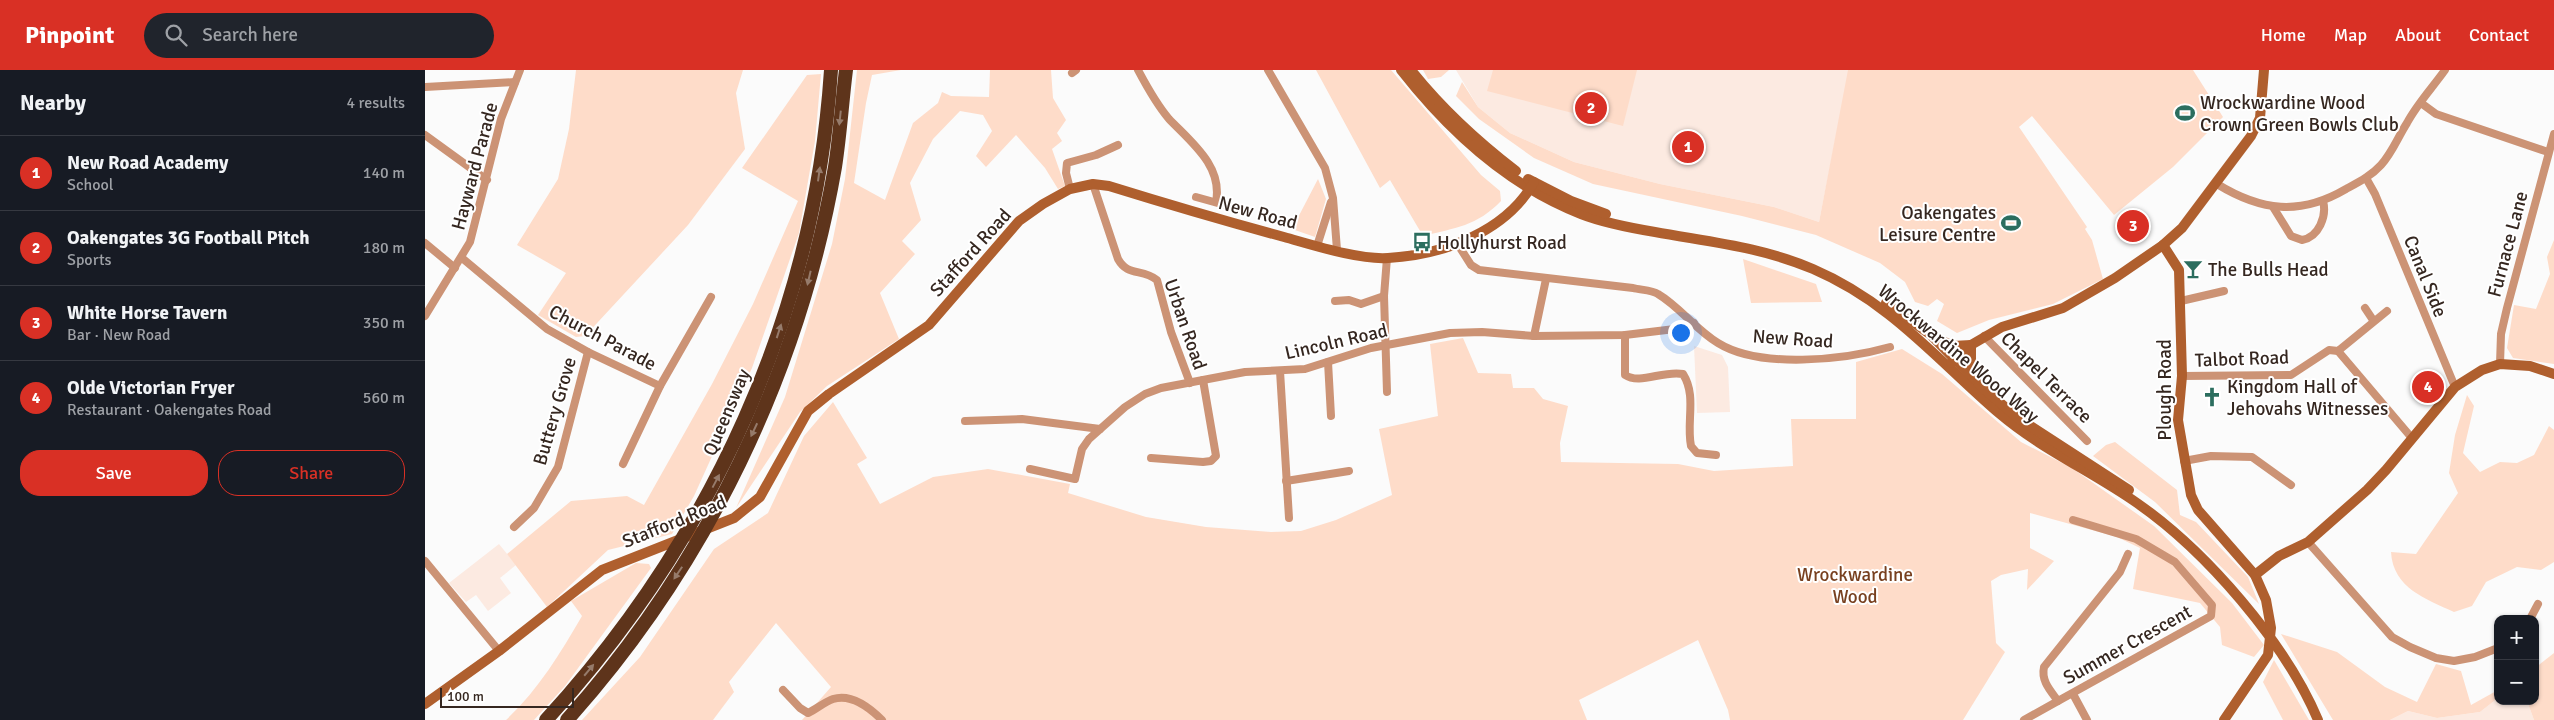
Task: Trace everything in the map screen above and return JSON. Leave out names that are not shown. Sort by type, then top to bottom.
[{"type":"highway","name":"Queensway","points":[[546,720],[615,640],[646,595],[693,523],[734,443],[776,340],[796,276],[817,191],[828,112],[831,70]]},
{"type":"highway","name":"Queensway","points":[[567,720],[639,631],[698,543],[737,468],[766,406],[789,348],[807,289],[835,167],[846,70]]},
{"type":"street","name":"Hayward Parade","points":[[455,268],[462,258],[476,225],[501,119],[520,70]]},
{"type":"street","points":[[1138,70],[1162,110],[1198,146],[1214,176],[1218,192],[1216,202]]},
{"type":"street","points":[[1268,70],[1325,168],[1333,198],[1337,250]]},
{"type":"street","name":"Wrockwardine Wood Way","points":[[1401,70],[1429,104],[1456,131],[1494,163],[1583,215],[1653,232],[1757,250],[1809,268],[1856,290],[1878,304],[2018,418],[2143,500],[2204,554],[2263,624],[2309,687],[2326,720]]},
{"type":"street","name":"Wrockwardine Wood Way","points":[[1411,70],[1434,99],[1464,129],[1532,185],[1591,209],[1650,226],[1762,245],[1796,256],[1863,289],[1931,335],[1951,363],[2021,430],[2088,471],[2155,517],[2207,564],[2263,624]]},
{"type":"street","points":[[1951,363],[1984,336],[2010,323],[2063,308],[2115,278],[2163,245],[2182,228],[2217,184],[2251,136],[2260,118],[2264,70]]},
{"type":"street","points":[[2217,184],[2237,196],[2273,207],[2306,206],[2323,201],[2368,177],[2382,164],[2421,103],[2445,70]]},
{"type":"street","points":[[425,87],[515,82]]},
{"type":"street","points":[[2421,103],[2436,114],[2548,152]]},
{"type":"street","name":"Furnace Lane","points":[[2500,364],[2501,334],[2505,316],[2554,134]]},
{"type":"street","points":[[425,135],[487,180]]},
{"type":"street","points":[[1070,189],[1066,173],[1067,163],[1096,155],[1118,145]]},
{"type":"street","name":"Canal Side","points":[[2368,177],[2455,386]]},
{"type":"street","name":"New Road","points":[[1054,198],[1070,189],[1093,184],[1109,186],[1317,246],[1387,258],[1439,251],[1457,243],[1506,216],[1532,185]]},
{"type":"street","name":"Urban Road","points":[[1093,184],[1122,267],[1127,271],[1143,272],[1157,280],[1171,332],[1190,383]]},
{"type":"street","points":[[1197,197],[1232,207]]},
{"type":"street","name":"Stafford Road","points":[[425,704],[499,651],[590,578],[613,564],[658,549],[734,518],[760,497],[808,411],[829,394],[929,325],[1019,221],[1054,198]]},
{"type":"street","points":[[1317,246],[1333,198]]},
{"type":"street","points":[[2273,207],[2291,236],[2302,240],[2313,235],[2319,226],[2325,209],[2323,201]]},
{"type":"street","points":[[425,243],[455,268],[425,316]]},
{"type":"street","name":"New Road","points":[[1457,243],[1471,265],[1479,270],[1633,288],[1657,294],[1721,344],[1768,357],[1831,360],[1860,356],[1890,347]]},
{"type":"street","name":"Plough Road","points":[[2163,245],[2179,270],[2182,376],[2178,420],[2191,495],[2198,510],[2255,575],[2266,600],[2271,628],[2268,655],[2224,720]]},
{"type":"street","name":"Church Parade","points":[[462,258],[544,326],[588,352],[660,386]]},
{"type":"street","points":[[1387,258],[1384,296],[1387,392]]},
{"type":"street","points":[[1534,336],[1547,279]]},
{"type":"street","points":[[2181,300],[2224,291]]},
{"type":"street","points":[[1335,301],[1349,300],[1361,304],[1384,296]]},
{"type":"street","points":[[623,464],[660,386],[711,297]]},
{"type":"street","points":[[2365,308],[2373,320]]},
{"type":"street","name":"Talbot Road","points":[[2182,376],[2291,375],[2329,350],[2339,351],[2387,310]]},
{"type":"street","name":"Lincoln Road","points":[[1030,469],[1075,479],[1082,449],[1099,429],[1125,407],[1145,394],[1161,388],[1245,372],[1305,369],[1358,352],[1468,332],[1534,336],[1625,334],[1683,328],[1694,323]]},
{"type":"street","points":[[1625,334],[1625,375],[1632,380],[1670,372],[1683,374],[1689,383],[1691,396],[1691,446],[1697,453],[1716,454]]},
{"type":"street","points":[[1931,335],[1953,346],[1971,345]]},
{"type":"street","name":"Chapel Terrace","points":[[1984,336],[2087,440]]},
{"type":"street","points":[[1971,345],[1971,364],[1976,382]]},
{"type":"street","points":[[2339,351],[2411,437]]},
{"type":"street","name":"Buttery Grove","points":[[514,527],[534,508],[558,466],[588,352]]},
{"type":"street","points":[[1328,362],[1331,416]]},
{"type":"street","points":[[2255,575],[2279,556],[2308,542],[2367,490],[2386,470],[2411,437],[2455,386],[2482,370],[2500,364],[2530,366],[2554,374]]},
{"type":"street","points":[[1280,371],[1289,518]]},
{"type":"street","points":[[1151,458],[1203,462],[1211,460],[1216,456],[1203,380]]},
{"type":"street","points":[[974,411],[974,420]]},
{"type":"street","points":[[965,421],[1022,419],[1099,429]]},
{"type":"street","points":[[2184,461],[2211,456],[2252,457],[2291,485]]},
{"type":"street","points":[[1286,481],[1349,471]]},
{"type":"street","name":"Summer Crescent","points":[[2024,720],[2211,616],[2213,605],[2175,562],[2136,539],[2073,520]]},
{"type":"street","points":[[2308,542],[2392,637],[2436,658],[2454,661],[2475,657],[2494,650]]},
{"type":"street","name":"Summer Crescent","points":[[2058,701],[2045,683],[2042,675],[2044,667],[2120,572],[2128,554]]},
{"type":"street","points":[[425,561],[499,651]]},
{"type":"street","points":[[2532,615],[2538,604]]},
{"type":"street","name":"Wrockwardine Wood Way","points":[[2279,646],[2318,720]]},
{"type":"street","points":[[783,690],[800,708],[808,713],[833,699],[847,699],[868,706],[882,720]]},
{"type":"street","points":[[2073,694],[2087,720]]},
{"type":"shaded area","points":[[1456,70],[1849,70],[1819,222],[1774,207],[1660,184],[1574,162],[1510,133],[1478,107]]},
{"type":"shaded area","points":[[1694,346],[1722,355],[1728,367],[1730,412],[1697,413]]},
{"type":"shaded area","points":[[499,544],[516,565],[500,578],[511,593],[488,611],[476,595],[466,602],[449,583]]},
{"type":"shaded area","points":[[2494,701],[2494,705],[2528,705],[2534,720],[2390,720],[2408,711],[2437,718],[2480,712]]},
{"type":"green space","points":[[576,70],[743,70],[736,93],[745,149],[688,225],[585,336],[576,337],[538,315],[566,273],[517,245],[558,179],[569,129]]},
{"type":"green space","points":[[857,70],[901,70],[872,75],[854,183],[885,200],[913,123],[938,103],[942,92],[951,96],[989,97],[990,70],[1051,70],[1053,98],[1066,120],[1057,133],[1062,141],[1052,149],[1065,186],[1058,189],[1045,168],[1016,135],[986,167],[976,156],[992,131],[983,115],[960,111],[933,139],[910,183],[921,220],[902,241],[915,254],[880,293],[899,339],[827,386],[800,412],[736,508],[785,397],[832,244],[845,179]]},
{"type":"green space","points":[[1316,70],[1391,70],[1481,175],[1500,191],[1501,201],[1474,221],[1423,236],[1390,180],[1380,188]]},
{"type":"green space","points":[[1423,70],[1449,70],[1441,77],[1428,79]]},
{"type":"green space","points":[[1493,70],[1637,70],[1623,126],[1487,91]]},
{"type":"green space","points":[[1848,70],[2193,70],[2223,117],[2173,167],[2114,215],[2032,116],[2019,127],[2087,227],[2085,229],[2092,240],[2103,279],[2053,304],[1989,320],[1957,333],[1937,321],[1944,304],[1937,299],[1928,306],[1915,302],[1905,282],[1880,263],[1816,235],[1742,216],[1593,184],[1534,158],[1479,119],[1456,96],[1462,82],[1478,107],[1510,133],[1574,162],[1660,184],[1774,207],[1819,222]]},
{"type":"green space","points":[[821,74],[815,141],[799,233],[752,368],[694,496],[672,534],[608,550],[547,607],[507,554],[571,501],[627,496],[644,505],[712,384],[753,304],[798,201],[742,168],[807,75]]},
{"type":"green space","points":[[1318,179],[1326,199],[1315,237],[1292,229]]},
{"type":"green space","points":[[2554,240],[2554,364],[2513,358],[2507,348],[2514,305],[2536,309],[2550,274],[2547,257]]},
{"type":"green space","points":[[1743,259],[1816,284],[1822,302],[1751,303]]},
{"type":"green space","name":"Wrockwardine Wood","points":[[1463,338],[1478,373],[1511,374],[1513,388],[1534,388],[1543,399],[1568,406],[1560,443],[1561,462],[1678,464],[1714,471],[1793,466],[1791,419],[1856,419],[1856,362],[1902,349],[1942,374],[2021,442],[2072,468],[2154,526],[2232,603],[2264,645],[2254,657],[2222,645],[2220,627],[2200,603],[2133,589],[2140,548],[2117,537],[2030,513],[2030,548],[2054,561],[2027,590],[2028,569],[2001,575],[1991,581],[1996,643],[2005,652],[1963,720],[1730,720],[1728,710],[1698,640],[1579,700],[1587,720],[802,720],[831,687],[776,623],[729,682],[734,692],[713,720],[582,720],[640,657],[714,549],[768,513],[804,436],[833,402],[867,458],[857,464],[880,504],[933,477],[988,469],[1070,484],[1068,493],[1146,517],[1206,527],[1271,532],[1301,531],[1336,520],[1392,495],[1379,429],[1438,416],[1430,344]]},
{"type":"green space","points":[[2467,395],[2474,406],[2463,453],[2480,472],[2500,462],[2517,463],[2534,455],[2549,426],[2554,430],[2554,562],[2541,570],[2517,567],[2486,582],[2472,606],[2454,612],[2422,597],[2404,583],[2393,564],[2391,552],[2416,554],[2458,493],[2449,473],[2455,435]]},
{"type":"green space","points":[[2115,442],[2177,490],[2180,515],[2196,522],[2248,577],[2259,604],[2155,502],[2093,456],[2106,445]]},
{"type":"green space","points":[[636,563],[649,564],[651,568],[565,686],[534,720],[506,720],[538,684],[557,658],[582,616],[571,601]]},
{"type":"green space","points":[[2281,634],[2337,652],[2385,687],[2417,702],[2436,664],[2461,671],[2471,705],[2494,692],[2494,701],[2480,712],[2437,718],[2408,711],[2390,720],[2333,720]]},
{"type":"green space","points":[[2554,653],[2554,720],[2534,720],[2528,705],[2539,705],[2539,665]]},
{"type":"green space","points":[[2274,660],[2309,720],[2283,720],[2263,682]]},
{"type":"place","name":"Oakengates 3G Football Pitch","points":[[1591,108]]},
{"type":"place","name":"Wrockwardine Wood Crown Green Bowls Club","points":[[2185,113]]},
{"type":"place","name":"New Road Academy","points":[[1688,147]]},
{"type":"place","name":"Oakengates Leisure Centre","points":[[2011,223]]},
{"type":"place","name":"White Horse Tavern","points":[[2133,226]]},
{"type":"place","name":"Hollyhurst Road","points":[[1422,242]]},
{"type":"place","name":"The Bulls Head","points":[[2193,269]]},
{"type":"place","name":"Olde Victorian Fryer","points":[[2428,387]]},
{"type":"place","name":"Kingdom Hall of Jehovahs Witnesses","points":[[2212,397]]}]
